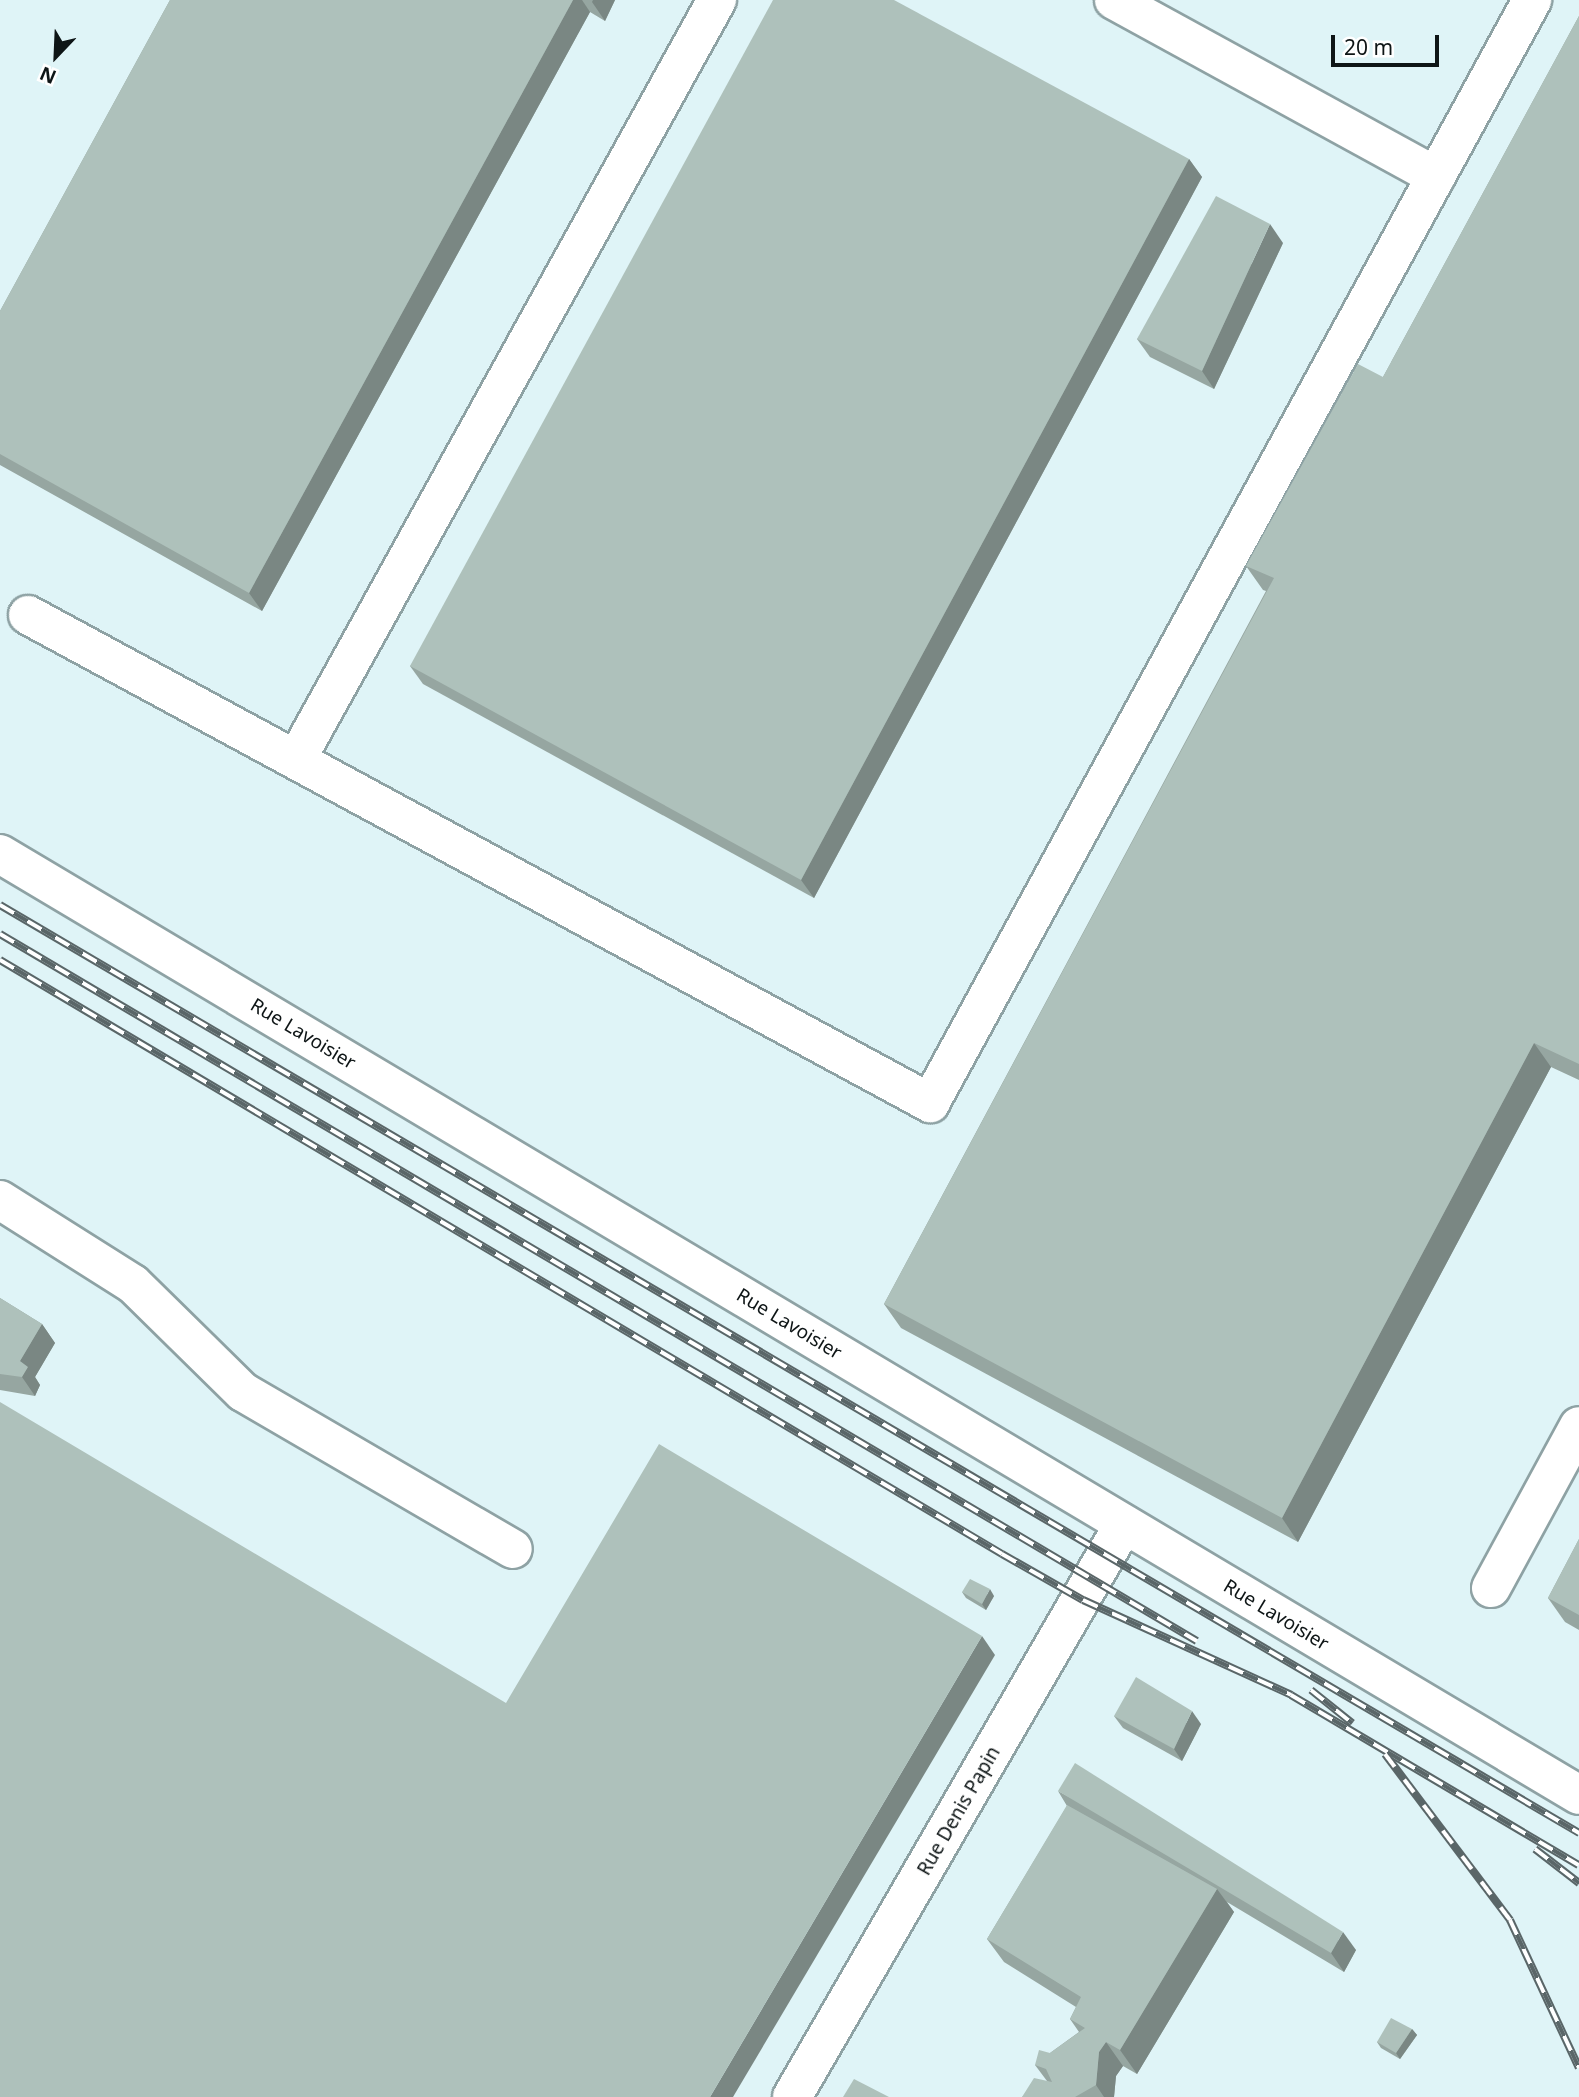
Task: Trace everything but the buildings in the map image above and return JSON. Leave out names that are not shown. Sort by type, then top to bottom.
[{"type":"street","points":[[296,760],[717,0]]},
{"type":"street","points":[[1114,0],[1436,176]]},
{"type":"street","points":[[28,615],[930,1103],[1532,0]]},
{"type":"street","name":"Rue Lavoisier","points":[[0,853],[1579,1795]]},
{"type":"street","points":[[0,1200],[133,1284],[243,1392],[513,1549]]},
{"type":"street","points":[[1491,1588],[1579,1426]]},
{"type":"street","name":"Rue Denis Papin","points":[[792,2097],[1124,1524]]},
{"type":"railway","points":[[0,905],[1579,1833]]},
{"type":"railway","points":[[0,934],[1197,1641]]},
{"type":"railway","points":[[0,960],[1002,1554],[1083,1600],[1291,1695],[1579,1865]]},
{"type":"railway","points":[[1311,1690],[1352,1723]]},
{"type":"railway","points":[[1385,1754],[1510,1920],[1579,2068]]},
{"type":"railway","points":[[1535,1849],[1579,1883]]}]
